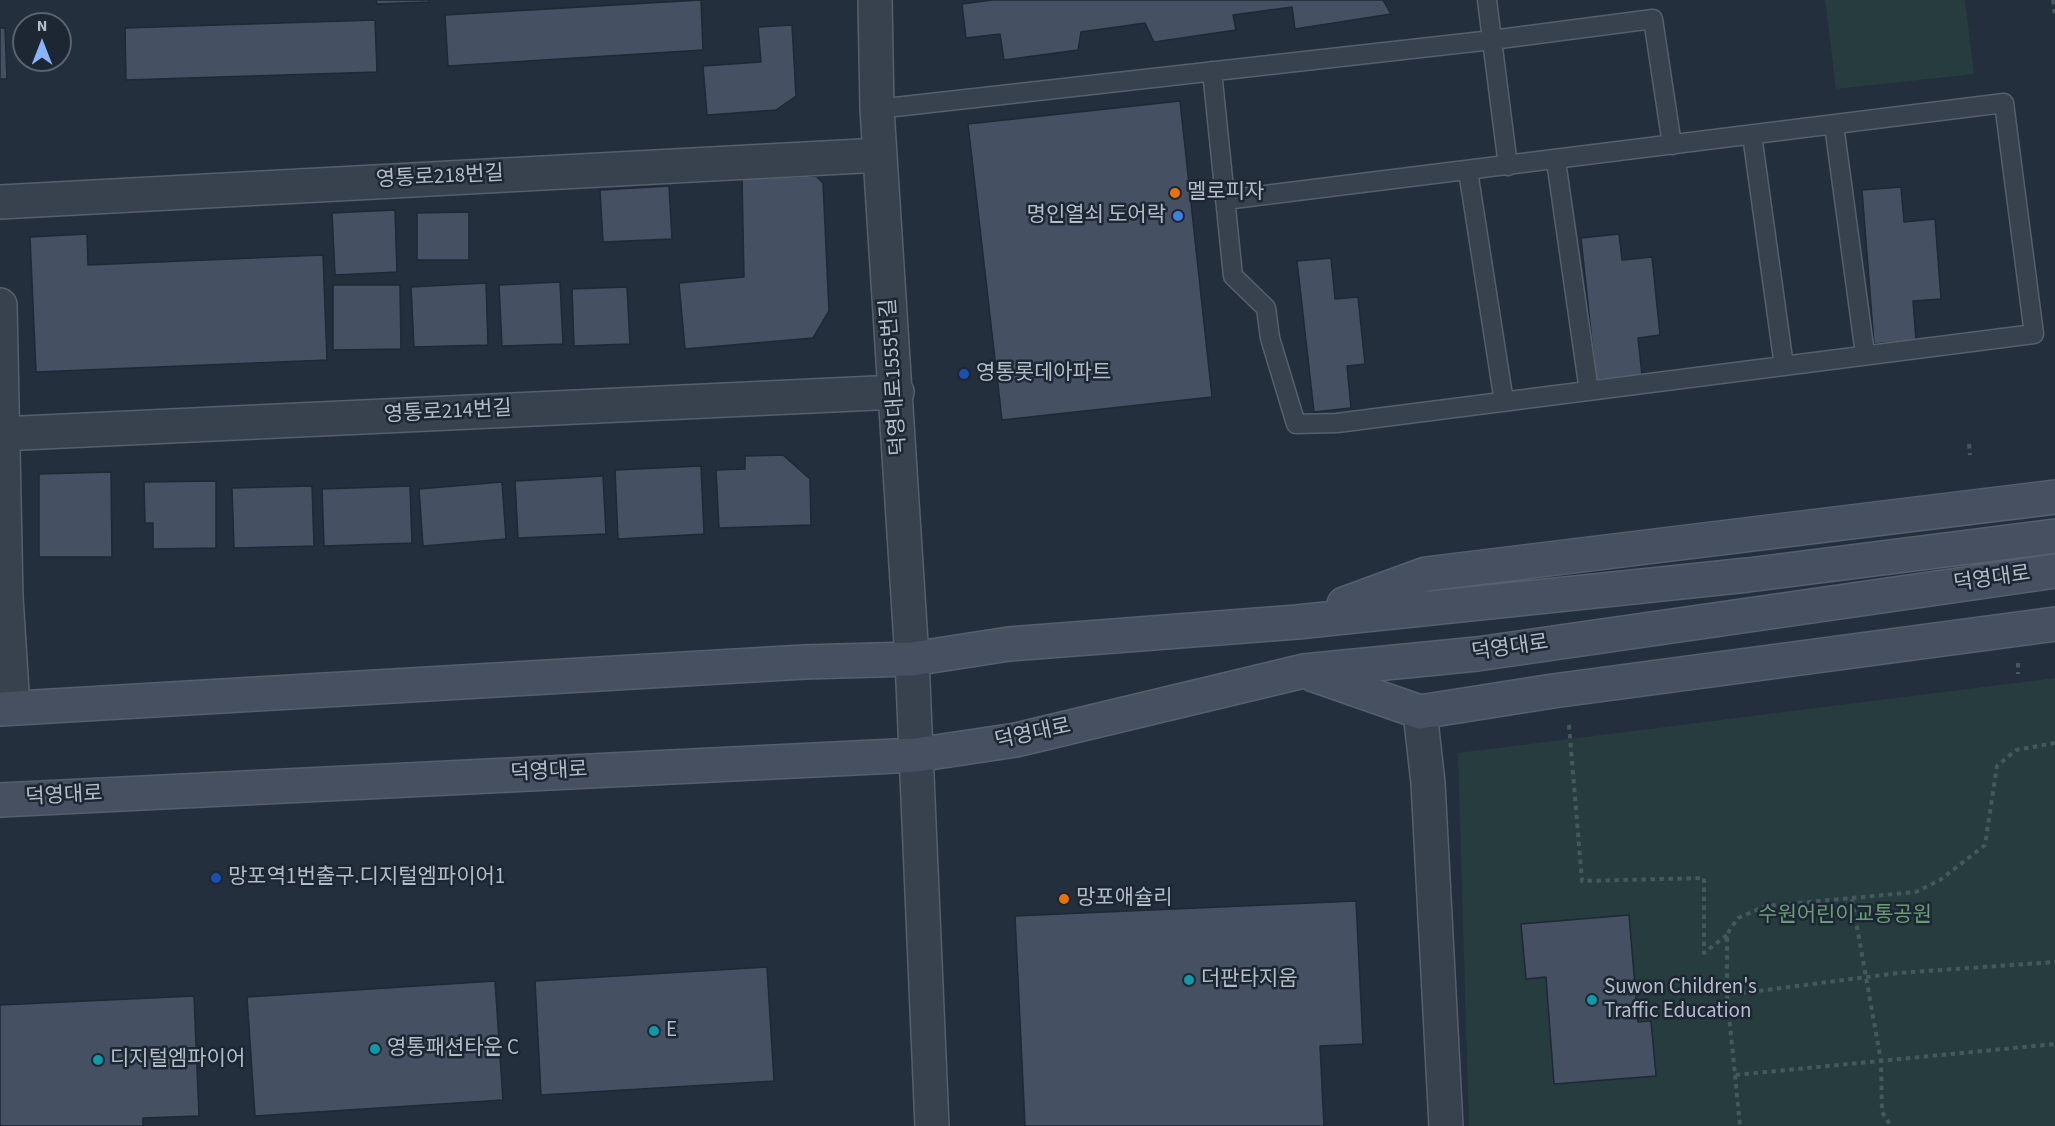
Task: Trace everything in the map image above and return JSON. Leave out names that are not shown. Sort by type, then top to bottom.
[{"type":"main road","points":[[1297,622],[1426,574],[2055,497]]},
{"type":"main road","name":"덕영대로","points":[[7,709],[804,662],[912,659],[1009,644],[1297,622],[1748,574],[2055,536]]},
{"type":"main road","name":"덕영대로","points":[[0,800],[916,755],[1016,740],[1304,671],[1477,654],[2055,571]]},
{"type":"main road","points":[[1304,671],[1420,712],[1564,689],[2055,624]]},
{"type":"street","name":"덕영대로1555번길","points":[[875,0],[877,109],[897,392],[912,659],[932,1126]]},
{"type":"street","name":"영통로218번길","points":[[0,201],[880,155]]},
{"type":"street","points":[[0,305],[7,709]]},
{"type":"street","name":"영통로214번길","points":[[2,434],[897,392]]},
{"type":"street","points":[[1420,712],[1428,783],[1446,1126]]},
{"type":"lane","points":[[1487,0],[1508,166]]},
{"type":"lane","points":[[877,109],[1492,40],[1653,19],[1672,145]]},
{"type":"lane","points":[[1212,71],[1225,200],[1233,276],[1266,308],[1270,338],[1296,424],[1337,423],[2034,334],[2004,103],[1556,161],[1225,200]]},
{"type":"lane","points":[[1833,125],[1865,354]]},
{"type":"lane","points":[[1752,135],[1784,366]]},
{"type":"lane","points":[[1556,161],[1589,391]]},
{"type":"lane","points":[[1468,171],[1504,402]]},
{"type":"path","points":[[2053,0],[2055,16]]},
{"type":"path","points":[[1969,444],[1970,455]]},
{"type":"path","points":[[2017,659],[2018,674]]},
{"type":"path","points":[[1569,725],[1582,881],[1704,878],[1704,953],[1727,934],[1738,918],[1766,906],[1916,892],[1940,880],[1985,845],[1997,766],[2016,750],[2055,743]]},
{"type":"path","points":[[1852,899],[1881,1061],[1882,1112],[1891,1126]]},
{"type":"path","points":[[1727,934],[1727,995],[1740,1126]]},
{"type":"path","points":[[1727,995],[1865,977],[2055,962]]},
{"type":"path","points":[[1735,1075],[2055,1044]]},
{"type":"green space","points":[[1825,0],[1965,0],[1974,74],[1836,89]]},
{"type":"green space","name":"수원어린이교통공원","points":[[2055,678],[2055,1126],[1469,1126],[1458,753]]},
{"type":"building","points":[[376,0],[429,0],[429,2],[377,4]]},
{"type":"building","points":[[701,0],[703,50],[448,66],[445,15]]},
{"type":"building","points":[[992,0],[1383,0],[1391,14],[1295,29],[1292,7],[1233,15],[1236,30],[1154,42],[1145,23],[1081,32],[1078,50],[1004,60],[1000,34],[966,38],[962,4]]},
{"type":"building","points":[[375,20],[377,72],[126,80],[125,28]]},
{"type":"building","points":[[792,25],[796,96],[776,110],[707,115],[703,66],[761,62],[758,27]]},
{"type":"building","points":[[0,28],[5,28],[7,79],[0,79]]},
{"type":"building","points":[[1180,101],[1212,397],[1002,420],[968,124]]},
{"type":"building","points":[[816,176],[823,183],[829,311],[813,338],[685,349],[679,283],[744,277],[742,178]]},
{"type":"building","points":[[669,186],[672,239],[603,242],[600,190]]},
{"type":"building","points":[[1901,187],[1904,222],[1935,219],[1941,299],[1913,301],[1916,340],[1874,344],[1862,190]]},
{"type":"building","points":[[395,210],[397,272],[335,275],[332,213]]},
{"type":"building","points":[[469,212],[469,260],[417,260],[417,213]]},
{"type":"building","points":[[87,234],[88,265],[323,255],[327,360],[36,372],[30,237]]},
{"type":"building","points":[[1619,234],[1622,260],[1652,257],[1660,335],[1638,338],[1642,375],[1596,380],[1581,238]]},
{"type":"building","points":[[1331,258],[1335,299],[1358,297],[1365,364],[1347,366],[1351,408],[1314,412],[1297,261]]},
{"type":"building","points":[[560,282],[563,344],[502,346],[499,285]]},
{"type":"building","points":[[486,283],[488,345],[414,347],[411,287]]},
{"type":"building","points":[[333,285],[400,285],[401,349],[333,350]]},
{"type":"building","points":[[627,287],[630,344],[574,346],[572,289]]},
{"type":"building","points":[[783,455],[810,479],[811,525],[719,528],[716,470],[745,469],[745,456]]},
{"type":"building","points":[[701,466],[704,534],[618,539],[615,470]]},
{"type":"building","points":[[111,472],[112,557],[39,557],[39,474]]},
{"type":"building","points":[[603,476],[606,534],[518,538],[515,481]]},
{"type":"building","points":[[216,481],[216,548],[153,549],[153,523],[145,523],[144,482]]},
{"type":"building","points":[[502,482],[506,539],[423,546],[419,489]]},
{"type":"building","points":[[312,486],[314,546],[234,548],[232,488]]},
{"type":"building","points":[[410,486],[412,543],[324,546],[322,489]]},
{"type":"building","name":"더판타지움","points":[[1356,901],[1363,1044],[1320,1046],[1324,1126],[1025,1126],[1015,916]]},
{"type":"building","name":"Suwon Children's Traffic Education","points":[[1629,915],[1638,1022],[1651,1021],[1656,1076],[1554,1084],[1546,977],[1526,979],[1521,924]]},
{"type":"building","name":"E","points":[[767,967],[774,1081],[541,1095],[535,981]]},
{"type":"building","name":"영통패션타운 C","points":[[495,981],[503,1100],[255,1116],[247,997]]},
{"type":"building","name":"디지털엠파이어","points":[[194,996],[199,1116],[143,1118],[143,1126],[0,1126],[0,1005]]},
{"type":"place","name":"멜로피자","points":[[1175,193]]},
{"type":"place","name":"명인열쇠 도어락","points":[[1178,216]]},
{"type":"place","name":"영통롯데아파트","points":[[964,374]]},
{"type":"place","name":"망포역1번출구.디지털엠파이어1","points":[[216,878]]},
{"type":"place","name":"망포애슐리","points":[[1064,899]]},
{"type":"place","name":"더판타지움","points":[[1189,980]]},
{"type":"place","name":"Suwon Children's Traffic Education","points":[[1592,1000]]},
{"type":"place","name":"E","points":[[654,1031]]},
{"type":"place","name":"영통패션타운 C","points":[[375,1049]]},
{"type":"place","name":"디지털엠파이어","points":[[98,1060]]}]
